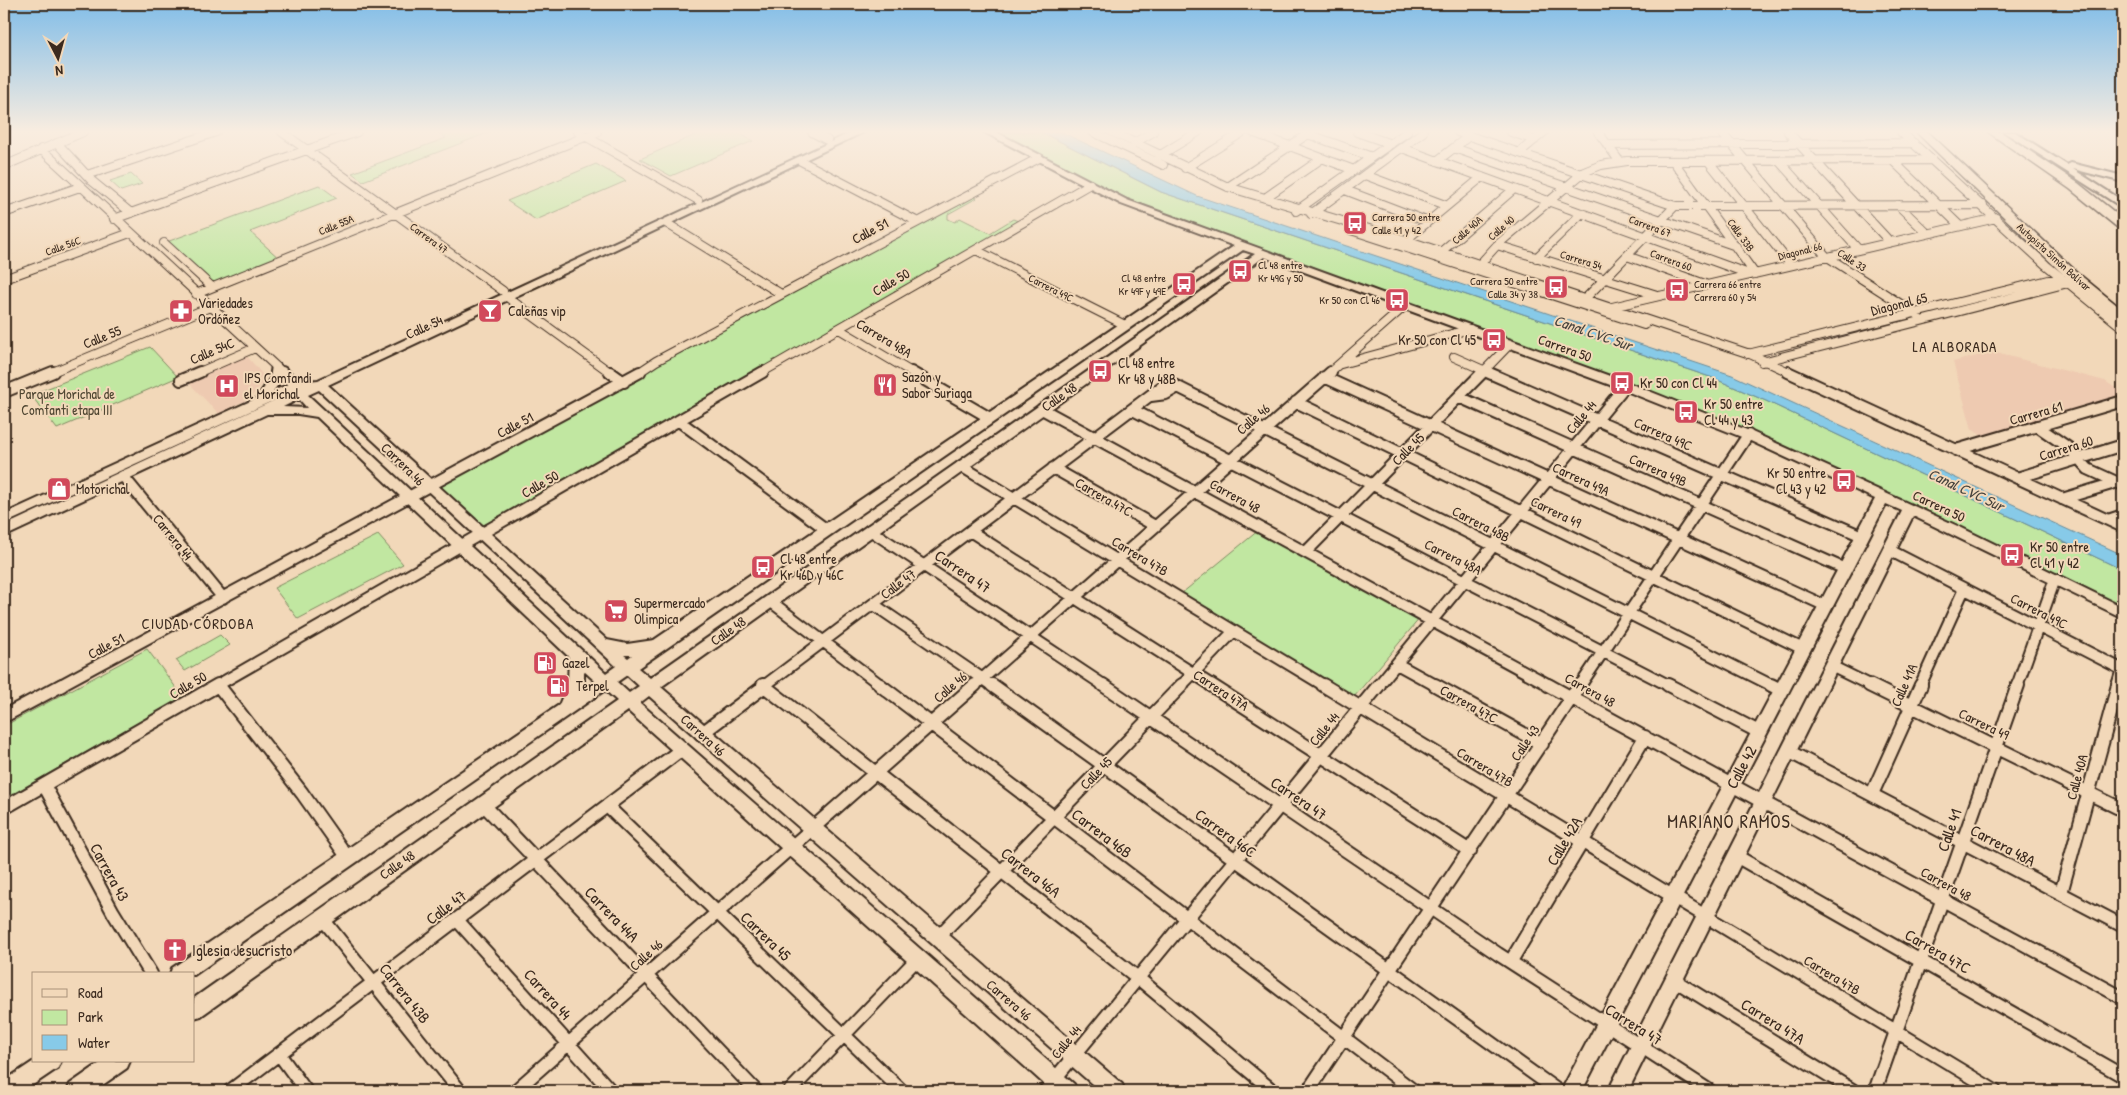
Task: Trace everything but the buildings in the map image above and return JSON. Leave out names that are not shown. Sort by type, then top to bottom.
[{"type":"highway","name":"Autopista Simón Bolívar","points":[[1970,183],[2001,219],[2123,319]]},
{"type":"highway","points":[[2069,183],[2108,211],[2123,225]]},
{"type":"street","name":"Carrera 46","points":[[76,183],[110,211],[114,219],[255,348],[321,414],[606,682],[918,958],[1056,1087]]},
{"type":"street","points":[[96,183],[131,213]]},
{"type":"street","points":[[114,219],[215,183]]},
{"type":"street","name":"Carrera 47","points":[[353,183],[624,382]]},
{"type":"street","name":"Calle 55A","points":[[196,294],[472,183]]},
{"type":"street","points":[[668,183],[698,200]]},
{"type":"street","name":"Calle 54","points":[[298,389],[320,384],[735,183]]},
{"type":"street","name":"Calle 54","points":[[5,517],[257,408],[753,183]]},
{"type":"street","points":[[843,183],[918,222]]},
{"type":"street","name":"Calle 51","points":[[4,716],[624,382],[656,360],[992,183]]},
{"type":"street","points":[[1204,183],[1306,208],[1582,302],[1746,354]]},
{"type":"street","points":[[1221,183],[1442,251],[1582,302],[1610,307],[1746,354],[2123,527]]},
{"type":"street","points":[[1228,186],[1232,183]]},
{"type":"street","points":[[1269,199],[1290,183]]},
{"type":"street","points":[[1300,208],[1336,183]]},
{"type":"street","points":[[1314,212],[1354,183]]},
{"type":"street","points":[[1387,183],[1446,205]]},
{"type":"street","points":[[1406,240],[1426,221],[1474,183]]},
{"type":"street","name":"Carrera 67","points":[[1498,183],[1753,274]]},
{"type":"street","points":[[1556,183],[1736,246]]},
{"type":"street","name":"Calle 40","points":[[1480,264],[1497,245],[1571,183]]},
{"type":"street","points":[[1611,183],[1675,206],[1983,205]]},
{"type":"street","name":"Calle 33B","points":[[1689,183],[1736,246],[1753,274]]},
{"type":"street","points":[[1726,183],[1791,265]]},
{"type":"street","name":"Calle 33","points":[[1763,183],[1826,256],[1926,321]]},
{"type":"street","points":[[1799,183],[1858,249]]},
{"type":"street","points":[[1834,183],[1890,242]]},
{"type":"street","points":[[1916,183],[1960,226]]},
{"type":"street","points":[[1958,183],[2001,219],[2060,277],[2123,319]]},
{"type":"street","points":[[2090,183],[2123,205]]},
{"type":"street","name":"Carrera 50","points":[[1090,184],[1124,202],[1625,386],[1748,435],[1910,509],[2123,614]]},
{"type":"street","name":"Calle 50","points":[[4,808],[1090,184]]},
{"type":"street","points":[[4,213],[80,187]]},
{"type":"street","name":"Calle 40A","points":[[1442,251],[1514,189]]},
{"type":"street","points":[[1344,190],[1426,221]]},
{"type":"street","points":[[1269,199],[1289,200],[1318,196]]},
{"type":"street","points":[[1331,200],[1334,211],[1345,222]]},
{"type":"street","points":[[1898,205],[1927,233]]},
{"type":"street","points":[[1582,302],[1675,206]]},
{"type":"street","points":[[1536,258],[1582,213]]},
{"type":"street","name":"Diagonal 66","points":[[1610,307],[1927,233],[2001,219]]},
{"type":"street","points":[[666,223],[781,294]]},
{"type":"street","points":[[1204,232],[1221,248],[1218,262],[1222,264],[1236,254],[1245,254],[1247,258],[1233,268],[1239,270],[1266,262],[1290,264]]},
{"type":"street","name":"Calle 56C","points":[[4,279],[130,233]]},
{"type":"street","points":[[164,243],[212,287]]},
{"type":"street","name":"Carrera 54","points":[[1497,245],[1658,296]]},
{"type":"street","name":"Calle 48","points":[[182,972],[1241,246]]},
{"type":"street","name":"Carrera 49C","points":[[976,250],[1126,325]]},
{"type":"street","name":"Calle 48","points":[[195,1008],[648,686],[1262,254]]},
{"type":"street","name":"Carrera 60","points":[[1627,256],[1706,285]]},
{"type":"street","name":"Diagonal 65","points":[[1746,354],[2060,277]]},
{"type":"street","name":"Diagonal 65","points":[[1762,362],[2068,283]]},
{"type":"street","name":"Calle 46","points":[[515,1091],[1404,306]]},
{"type":"street","name":"Calle 55","points":[[4,392],[210,307]]},
{"type":"street","points":[[1929,310],[1930,313],[1942,317]]},
{"type":"street","name":"Carrera 48A","points":[[840,329],[990,418]]},
{"type":"street","points":[[1338,365],[1470,329]]},
{"type":"street","name":"Calle 45","points":[[1306,552],[1432,426],[1510,344]]},
{"type":"street","name":"Calle 54C","points":[[181,380],[255,348]]},
{"type":"street","name":"Carrera 49C","points":[[1454,358],[1862,536]]},
{"type":"street","points":[[341,405],[338,399],[340,386],[355,367]]},
{"type":"street","points":[[257,408],[272,387],[277,374],[276,368]]},
{"type":"street","name":"Carrera 49A","points":[[1324,376],[1826,606]]},
{"type":"street","name":"Carrera 48B","points":[[1168,382],[1781,690]]},
{"type":"street","name":"Calle 47","points":[[701,734],[763,685],[1168,382]]},
{"type":"street","name":"Carrera 46","points":[[320,384],[428,488],[482,534],[625,668],[648,686],[810,830],[1115,1091]]},
{"type":"street","name":"Calle 44","points":[[1056,1087],[1074,1056],[1625,386]]},
{"type":"street","points":[[1151,396],[1166,394],[1178,387]]},
{"type":"street","name":"Carrera 49B","points":[[1459,397],[1845,569]]},
{"type":"street","name":"Carrera 61","points":[[1956,450],[2123,401]]},
{"type":"street","name":"Carrera 49","points":[[1296,402],[1803,649]]},
{"type":"street","points":[[257,408],[321,414]]},
{"type":"street","name":"Calle 54","points":[[4,532],[122,476],[257,408]]},
{"type":"street","name":"Carrera 48","points":[[1042,409],[2123,998]]},
{"type":"street","name":"Carrera 48A","points":[[1133,410],[1759,732]]},
{"type":"street","points":[[679,421],[827,530]]},
{"type":"street","points":[[2037,426],[2069,448],[2088,469],[2121,482]]},
{"type":"street","name":"Calle 43","points":[[1308,1091],[1723,475],[1748,435]]},
{"type":"street","points":[[358,449],[378,440]]},
{"type":"street","name":"Carrera 60","points":[[2017,478],[2123,445]]},
{"type":"street","name":"Carrera 47B","points":[[961,466],[1995,1091]]},
{"type":"street","name":"Carrera 47C","points":[[1053,468],[1155,526]]},
{"type":"street","name":"Carrera 44","points":[[122,476],[223,598]]},
{"type":"street","points":[[2062,499],[2121,482]]},
{"type":"street","name":"Calle 42","points":[[1571,1091],[1883,497]]},
{"type":"street","points":[[1618,1091],[1910,509]]},
{"type":"street","points":[[2108,520],[2123,515]]},
{"type":"street","name":"Carrera 47","points":[[870,530],[1031,636],[1605,1026],[1710,1091]]},
{"type":"street","name":"Carrera 47A","points":[[970,531],[1470,851]]},
{"type":"street","name":"Carrera 49C","points":[[1889,550],[2123,670]]},
{"type":"street","name":"Calle 41","points":[[1875,1091],[2055,579]]},
{"type":"street","name":"Calle 41A","points":[[1872,794],[1964,589]]},
{"type":"street","name":"Carrera 46B","points":[[770,601],[1414,1091]]},
{"type":"street","name":"Carrera 46C","points":[[873,604],[982,678],[1558,1091]]},
{"type":"street","name":"Calle 45","points":[[937,938],[1001,869],[1234,631]]},
{"type":"street","points":[[600,643],[627,650],[659,645]]},
{"type":"street","points":[[564,710],[576,682],[577,655]]},
{"type":"street","name":"Carrera 47C","points":[[1397,664],[1542,744]]},
{"type":"street","name":"Carrera 49","points":[[1831,666],[2123,810]]},
{"type":"street","name":"Calle 40A","points":[[2061,893],[2123,670]]},
{"type":"street","points":[[218,685],[302,793],[348,858]]},
{"type":"street","name":"Carrera 46A","points":[[763,685],[1001,869],[1138,978],[1273,1091]]},
{"type":"street","name":"Calle 42A","points":[[1511,961],[1645,737]]},
{"type":"street","name":"Calle 47","points":[[230,1091],[458,921],[682,749]]},
{"type":"street","name":"Carrera 48A","points":[[1788,751],[2123,926]]},
{"type":"street","name":"Carrera 43","points":[[44,786],[113,912],[150,972]]},
{"type":"street","name":"Carrera 44A","points":[[483,804],[756,1091]]},
{"type":"street","name":"Carrera 45","points":[[607,806],[902,1091]]},
{"type":"street","name":"Carrera 47C","points":[[1736,856],[2123,1076]]},
{"type":"street","name":"Carrera 43B","points":[[322,918],[460,1091]]},
{"type":"street","name":"Carrera 44","points":[[458,921],[611,1091]]},
{"type":"street","points":[[790,1091],[918,958]]},
{"type":"street","name":"Carrera 47A","points":[[1674,980],[1854,1091]]},
{"type":"street","points":[[279,1054],[306,1091]]},
{"type":"street","points":[[7,1091],[50,1062]]},
{"type":"street","points":[[77,1091],[119,1062]]},
{"type":"shaded area","points":[[1993,352],[2105,381],[2123,393],[2123,401],[1989,441],[1972,429],[1953,362]]},
{"type":"shaded area","name":"IPS Comfandi el Morichal","points":[[246,355],[263,375],[263,383],[250,398],[219,414],[186,380]]},
{"type":"green space","points":[[112,183],[142,184],[121,191]]},
{"type":"green space","points":[[550,183],[621,183],[536,220],[507,201]]},
{"type":"green space","points":[[1097,183],[1143,183],[1161,192],[1713,378],[1766,401],[2123,570],[2123,613],[1751,432],[1128,199]]},
{"type":"green space","points":[[319,185],[337,198],[250,232],[280,259],[212,287],[164,243]]},
{"type":"green space","points":[[969,195],[977,198],[948,214],[948,219],[955,222],[960,218],[990,233],[1013,219],[1023,223],[487,532],[434,484]]},
{"type":"green space","name":"Parque Morichal de Comfanti etapa III","points":[[150,347],[178,377],[57,429],[31,395]]},
{"type":"green space","points":[[1259,530],[1420,618],[1354,697],[1182,593]]},
{"type":"green space","points":[[378,535],[403,564],[298,619],[274,588]]},
{"type":"green space","points":[[220,635],[230,645],[185,671],[176,660]]},
{"type":"green space","points":[[147,649],[183,697],[4,799],[4,726]]},
{"type":"water","name":"Canal CVC Sur","points":[[1143,183],[1170,183],[1197,196],[1732,375],[2123,555],[2123,570],[1766,401],[1713,378],[1161,192]]},
{"type":"place","name":"Carrera 50 entre Calle 41 y 42","points":[[1355,223]]},
{"type":"place","name":"Cl 48 entre Kr 49G y 50","points":[[1240,271]]},
{"type":"place","name":"Cl 48 entre Kr 49F y 49E","points":[[1184,284]]},
{"type":"place","name":"Carrera 50 entre Calle 34 y 38","points":[[1556,287]]},
{"type":"place","name":"Carrera 66 entre Carrera 60 y 54","points":[[1677,290]]},
{"type":"place","name":"Kr 50 con Cl 46","points":[[1397,300]]},
{"type":"place","name":"Variedades Ordóñez","points":[[181,311]]},
{"type":"place","name":"Caleñas vip","points":[[490,311]]},
{"type":"place","name":"Kr 50 con Cl 45","points":[[1494,340]]},
{"type":"place","name":"Cl 48 entre Kr 48 y 48B","points":[[1100,371]]},
{"type":"place","name":"Kr 50 con Cl 44","points":[[1622,383]]},
{"type":"place","name":"Sazón y Sabor Suriaga","points":[[885,385]]},
{"type":"place","name":"IPS Comfandi el Morichal","points":[[227,386]]},
{"type":"place","name":"Kr 50 entre Cl 44 y 43","points":[[1686,412]]},
{"type":"place","name":"Kr 50 entre Cl 43 y 42","points":[[1844,481]]},
{"type":"place","name":"Motorichal","points":[[59,489]]},
{"type":"place","name":"Kr 50 entre Cl 41 y 42","points":[[2012,555]]},
{"type":"place","name":"Cl 48 entre Kr 46D y 46C","points":[[763,567]]},
{"type":"place","name":"Supermercado Olimpica","points":[[616,611]]},
{"type":"place","name":"Gazel","points":[[545,663]]},
{"type":"place","name":"Terpel","points":[[558,686]]},
{"type":"place","name":"Iglesia Jesucristo","points":[[175,950]]},
{"type":"district","name":"LA ALBORADA","points":[[1955,347]]},
{"type":"district","name":"CIUDAD CÓRDOBA","points":[[198,624]]},
{"type":"district","name":"MARIANO RAMOS","points":[[1729,822]]}]
